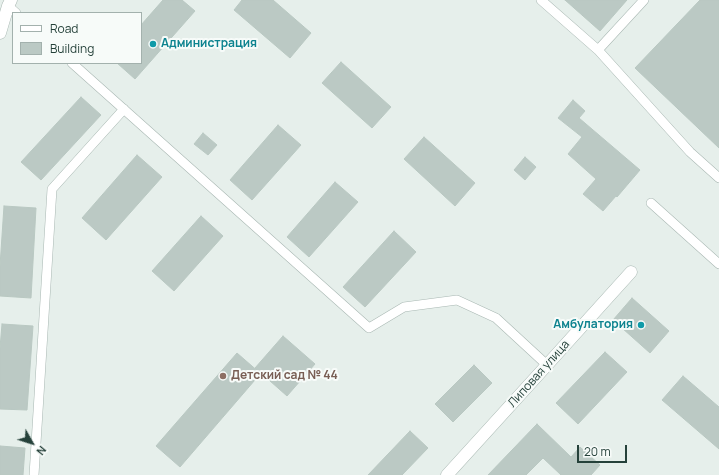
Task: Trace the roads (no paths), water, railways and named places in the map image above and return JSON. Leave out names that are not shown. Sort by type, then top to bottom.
[{"type":"street","points":[[0,33],[12,6]]},
{"type":"street","name":"Липовая улица","points":[[447,475],[631,272]]},
{"type":"lane","points":[[541,0],[598,50],[690,152],[719,178]]},
{"type":"lane","points":[[598,50],[644,0]]},
{"type":"lane","points":[[73,64],[370,328],[404,307],[457,300],[496,318],[547,365]]},
{"type":"lane","points":[[34,475],[52,189],[124,109]]},
{"type":"lane","points":[[651,203],[719,264]]},
{"type":"place","name":"Администрация","points":[[153,44]]},
{"type":"place","name":"Амбулатория","points":[[641,325]]},
{"type":"place","name":"Детский сад № 44","points":[[223,376]]}]
